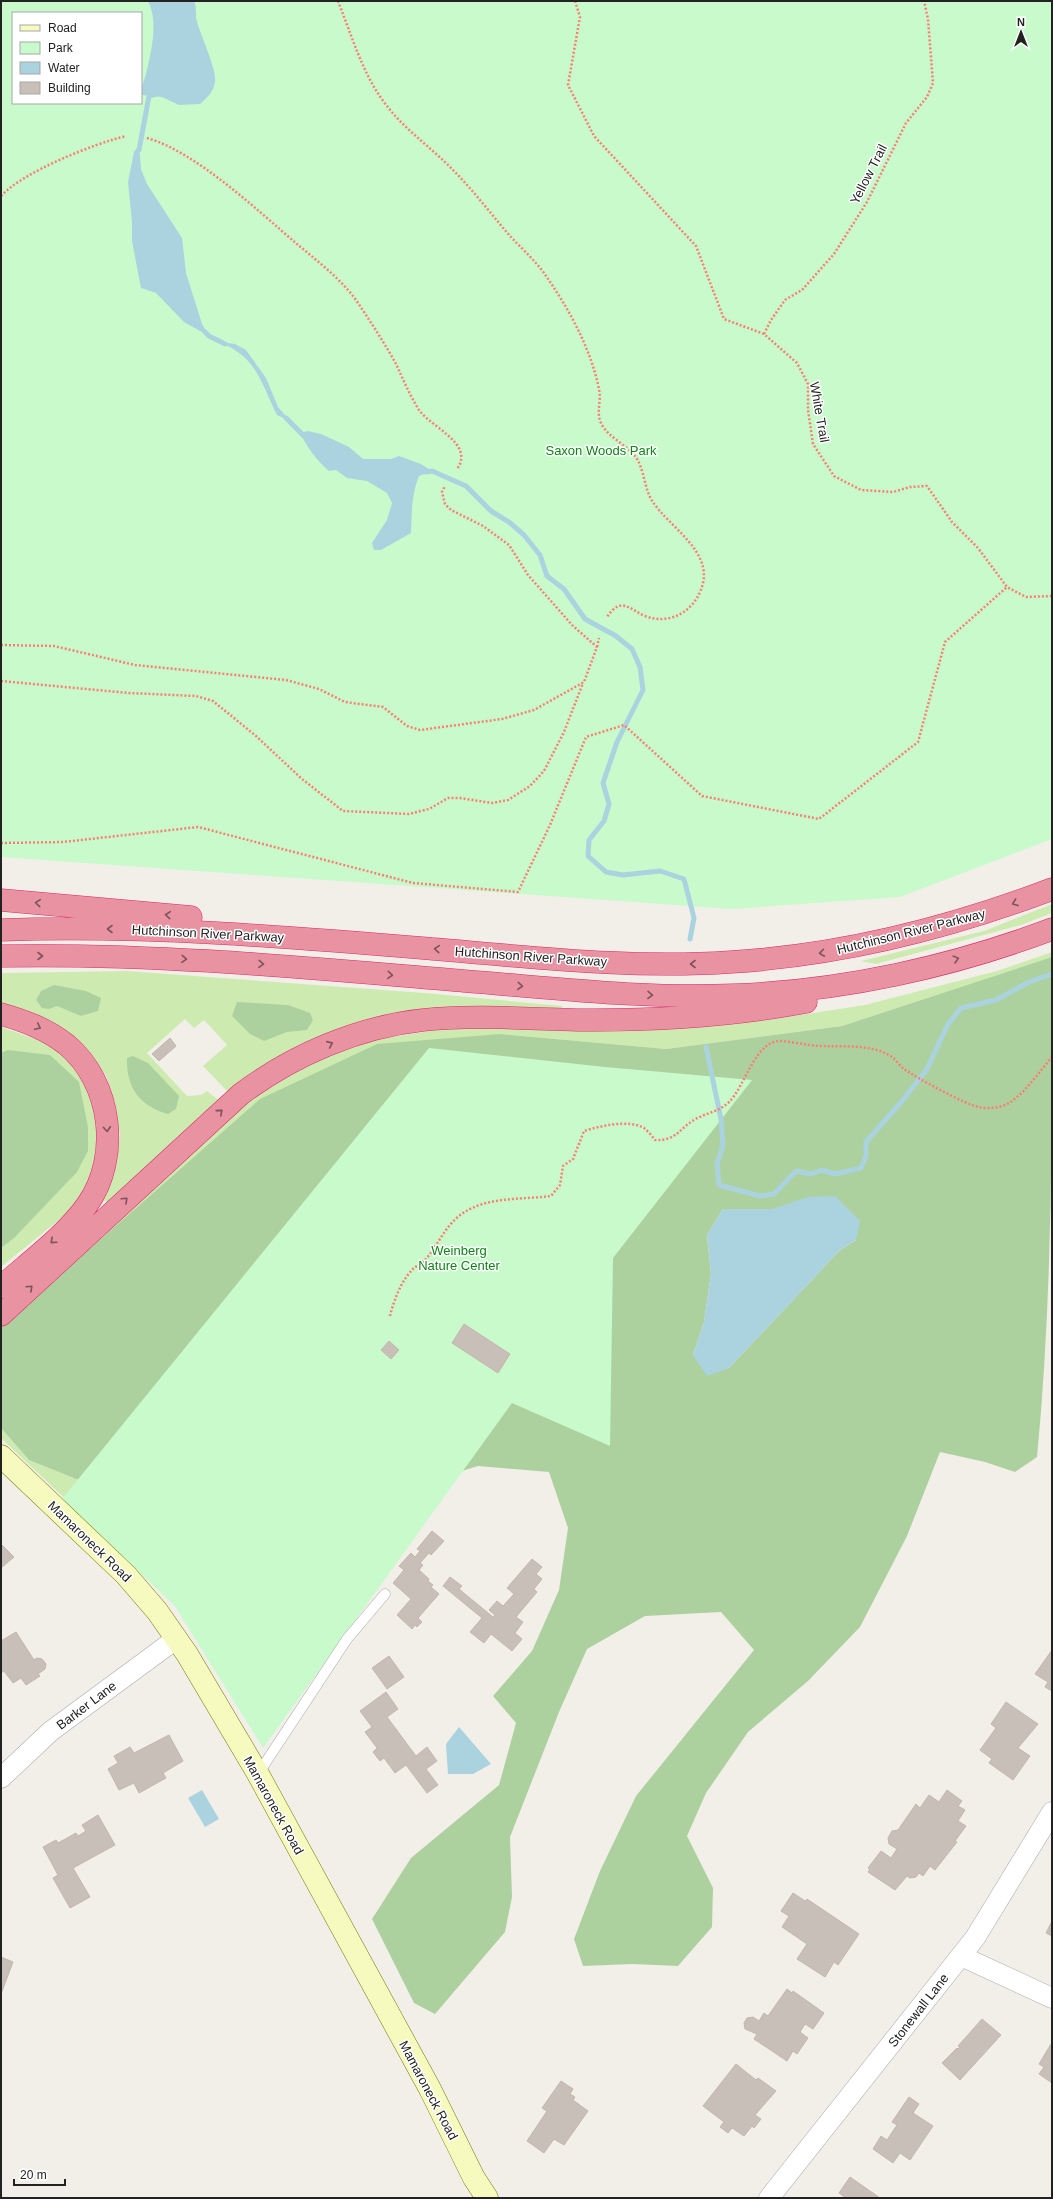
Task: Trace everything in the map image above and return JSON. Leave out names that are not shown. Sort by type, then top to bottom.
[{"type":"highway","name":"Hutchinson River Parkway","points":[[1,930],[50,928],[160,930],[302,938],[576,961],[665,964],[729,962],[823,953],[883,941],[994,911],[1052,889]]},
{"type":"highway","points":[[1,900],[212,919],[302,938]]},
{"type":"highway","name":"Hutchinson River Parkway","points":[[1,956],[86,956],[210,961],[613,993],[689,996],[736,995],[798,990],[858,981],[918,969],[978,953],[1052,928]]},
{"type":"highway","points":[[1,1315],[240,1094],[279,1069],[338,1041],[401,1023],[442,1019],[636,1020],[757,1011],[839,996],[918,969]]},
{"type":"highway","points":[[1,1014],[40,1028],[60,1040],[77,1054],[92,1076],[103,1103],[108,1142],[104,1168],[100,1180],[87,1205],[68,1227],[1,1287]]},
{"type":"street","name":"Mamaroneck Road","points":[[1,1456],[126,1575],[156,1611],[176,1639],[212,1695],[258,1774],[430,2089],[474,2178],[487,2198]]},
{"type":"street","name":"Barker Lane","points":[[1,1778],[51,1731],[176,1639]]},
{"type":"street","name":"Stonewall Lane","points":[[769,2198],[975,1938],[1052,1812]]},
{"type":"street","points":[[961,1956],[1052,1998]]},
{"type":"lane","points":[[258,1774],[347,1639],[385,1594]]},
{"type":"path","points":[[338,1],[364,66],[376,90],[388,108],[453,170],[545,274],[577,328],[593,368],[599,391],[598,419],[605,430],[636,457],[651,499],[696,550],[702,564],[704,579],[700,593],[691,608],[681,615],[664,618],[646,616],[634,608],[623,605],[613,608],[607,617]]},
{"type":"path","name":"White Trail","points":[[575,1],[580,17],[568,85],[594,136],[696,246],[724,319],[764,334],[797,363],[808,384],[808,410],[813,444],[834,476],[861,490],[893,492],[910,487],[927,486],[952,522],[978,548],[1007,588],[1026,597],[1052,596]]},
{"type":"path","name":"Yellow Trail","points":[[764,334],[785,300],[802,290],[834,254],[866,202],[906,123],[927,97],[932,83],[928,19],[924,1]]},
{"type":"path","points":[[1,196],[22,180],[55,163],[103,142],[126,136]]},
{"type":"path","points":[[147,138],[163,142],[227,185],[328,271],[354,298],[380,336],[419,411],[457,444],[462,452],[462,462],[457,469]]},
{"type":"path","points":[[445,486],[442,492],[445,504],[451,510],[483,526],[509,545],[533,580],[573,626],[597,646]]},
{"type":"path","points":[[1,843],[63,842],[198,827],[413,883],[518,892],[550,825],[586,737],[624,725],[702,796],[819,819],[918,742],[945,642],[1007,588]]},
{"type":"path","points":[[1,681],[129,694],[196,696],[213,701],[256,736],[302,779],[343,811],[409,814],[429,809],[448,798],[460,798],[492,803],[508,800],[530,786],[544,771],[564,732],[584,682],[599,638]]},
{"type":"path","points":[[1,645],[54,646],[135,665],[286,680],[319,689],[346,702],[383,707],[407,726],[420,730],[514,716],[534,710],[584,682]]},
{"type":"path","points":[[390,1316],[395,1298],[413,1269],[424,1262],[445,1231],[459,1216],[480,1205],[512,1198],[550,1196],[560,1185],[563,1166],[573,1159],[584,1131],[604,1126],[627,1124],[644,1128],[655,1140],[666,1140],[679,1133],[694,1120],[711,1114],[728,1103],[741,1087],[749,1069],[759,1054],[770,1043],[780,1041],[823,1046],[867,1047],[889,1055],[904,1069],[978,1107],[993,1108],[1008,1104],[1015,1098],[1052,1057]]},
{"type":"green space","name":"Saxon Woods Park","points":[[1,1],[1052,1],[1052,839],[900,897],[732,909],[1,857]]},
{"type":"green space","points":[[1052,904],[1052,913],[1021,925],[876,964],[861,961],[984,931]]},
{"type":"green space","points":[[1052,952],[1052,957],[842,1026],[666,1049],[500,1034],[1,1327],[1,1324],[224,1118],[271,1085],[332,1053],[384,1038],[449,1028],[565,1028],[761,1021],[865,1005],[997,971]]},
{"type":"green space","points":[[1052,957],[1049,1270],[1037,1457],[1015,1472],[985,1462],[940,1452],[907,1536],[860,1627],[808,1681],[748,1732],[706,1793],[687,1836],[713,1888],[712,1927],[678,1966],[632,1964],[583,1966],[574,1939],[600,1871],[636,1796],[754,1650],[721,1612],[645,1616],[587,1649],[559,1712],[510,1837],[512,1897],[505,1932],[435,2014],[414,2003],[372,1919],[411,1858],[499,1785],[516,1723],[493,1696],[532,1651],[559,1590],[568,1528],[549,1472],[478,1466],[381,1496],[132,1485],[76,1479],[29,1460],[1,1428],[1,1327],[260,1099],[377,1044],[500,1034],[666,1049],[842,1026]],"holes":[[[723,1209],[772,1209],[856,1240],[839,1251],[729,1368],[693,1355],[704,1322],[711,1274],[707,1235]]]},
{"type":"green space","points":[[127,971],[425,993],[562,1006],[562,1012],[386,1017],[229,1093],[203,1066],[227,1045],[204,1020],[194,1028],[185,1019],[147,1053],[187,1096],[201,1095],[207,1091],[220,1101],[110,1204],[103,1200],[115,1167],[120,1135],[114,1102],[106,1075],[65,1032],[1,1005],[1,973]]},
{"type":"green space","points":[[54,985],[86,991],[101,998],[98,1011],[81,1016],[57,1006],[49,1009],[42,1008],[36,1000],[41,991]]},
{"type":"green space","points":[[237,1002],[288,1005],[310,1013],[313,1020],[307,1030],[287,1032],[264,1041],[250,1034],[232,1016]]},
{"type":"green space","points":[[1,1027],[59,1047],[91,1088],[99,1134],[93,1172],[83,1198],[65,1215],[1,1267]]},
{"type":"green space","name":"Weinberg Nature Center","points":[[429,1048],[605,1067],[752,1080],[613,1258],[610,1446],[512,1403],[263,1748],[174,1605],[62,1499]]},
{"type":"green space","points":[[8,1050],[50,1055],[79,1082],[88,1127],[88,1151],[77,1172],[14,1238],[1,1248],[1,1053]]},
{"type":"green space","points":[[133,1056],[148,1063],[179,1096],[176,1109],[168,1114],[158,1111],[142,1101],[132,1087],[127,1069],[127,1058]]},
{"type":"green space","points":[[1,1428],[29,1460],[76,1479],[132,1485],[73,1506],[1,1438]]},
{"type":"water","points":[[148,1],[194,1],[197,22],[214,70],[215,77],[212,91],[200,104],[179,105],[162,97],[142,95],[142,87],[150,56],[154,28]]},
{"type":"water","points":[[139,145],[141,169],[147,184],[182,238],[186,273],[202,324],[209,336],[184,322],[156,293],[141,288],[132,241],[132,222],[128,182],[134,152]]},
{"type":"water","points":[[219,342],[235,344],[246,350],[266,378],[278,407],[290,421],[277,415],[256,371],[250,363],[232,348]]},
{"type":"water","points":[[308,431],[321,434],[349,447],[363,459],[391,459],[399,456],[421,464],[432,471],[419,476],[416,483],[412,504],[411,533],[381,550],[374,550],[372,543],[387,520],[392,503],[387,493],[367,481],[347,478],[336,470],[329,471],[313,454],[300,433]]},
{"type":"water","points":[[835,1196],[860,1221],[856,1240],[839,1251],[729,1368],[707,1376],[693,1355],[704,1322],[711,1274],[707,1235],[723,1209],[772,1209],[808,1197]]},
{"type":"water","points":[[459,1727],[491,1764],[473,1774],[448,1774],[446,1744]]},
{"type":"water","points":[[202,1790],[219,1819],[205,1827],[188,1798]]},
{"type":"building","points":[[170,1038],[176,1046],[159,1061],[152,1054]]},
{"type":"building","points":[[464,1324],[510,1354],[498,1373],[452,1343]]},
{"type":"building","points":[[389,1341],[399,1350],[391,1359],[381,1350]]},
{"type":"building","points":[[432,1531],[444,1541],[431,1555],[429,1553],[420,1563],[423,1565],[419,1570],[429,1579],[428,1581],[433,1585],[431,1587],[439,1594],[418,1618],[422,1622],[417,1627],[415,1625],[412,1629],[397,1615],[411,1599],[393,1583],[404,1570],[399,1566],[411,1553],[415,1557],[420,1551],[417,1549]]},
{"type":"building","points":[[1,1544],[14,1557],[1,1568]]},
{"type":"building","points":[[532,1559],[542,1567],[536,1574],[542,1579],[534,1589],[537,1592],[516,1617],[523,1622],[515,1633],[522,1639],[512,1651],[491,1634],[484,1643],[470,1632],[482,1618],[443,1586],[450,1577],[462,1586],[459,1589],[493,1617],[495,1615],[489,1610],[497,1601],[503,1606],[514,1594],[507,1588]]},
{"type":"building","points":[[16,1632],[34,1660],[37,1658],[42,1659],[46,1664],[45,1669],[38,1674],[40,1676],[26,1685],[21,1678],[13,1683],[4,1671],[1,1673],[1,1641]]},
{"type":"building","points":[[1052,1650],[1052,1691],[1045,1687],[1048,1682],[1035,1674]]},
{"type":"building","points":[[389,1656],[404,1677],[387,1689],[372,1668]]},
{"type":"building","points":[[386,1692],[398,1709],[387,1717],[416,1756],[427,1747],[437,1761],[426,1769],[438,1785],[427,1793],[406,1765],[395,1773],[384,1758],[380,1761],[373,1752],[377,1748],[365,1732],[372,1727],[360,1711]]},
{"type":"building","points":[[1006,1702],[1038,1724],[1018,1748],[1030,1756],[1013,1780],[989,1763],[992,1759],[980,1750],[996,1728],[991,1724]]},
{"type":"building","points":[[169,1735],[183,1761],[163,1773],[166,1778],[139,1793],[134,1783],[119,1790],[108,1769],[118,1763],[114,1756],[130,1747],[134,1753]]},
{"type":"building","points":[[947,1790],[962,1801],[958,1806],[965,1810],[958,1821],[966,1826],[955,1841],[957,1842],[935,1870],[930,1866],[923,1876],[919,1873],[916,1877],[910,1878],[907,1876],[895,1890],[868,1872],[870,1869],[868,1868],[881,1851],[891,1858],[897,1849],[889,1844],[888,1838],[892,1831],[898,1830],[916,1804],[920,1808],[929,1795],[939,1802]]},
{"type":"building","points":[[98,1815],[115,1845],[73,1868],[90,1897],[70,1908],[53,1878],[58,1875],[43,1847],[56,1840],[58,1843],[76,1833],[78,1836],[86,1831],[82,1825]]},
{"type":"building","points":[[793,1893],[805,1901],[807,1899],[859,1934],[838,1965],[834,1962],[825,1977],[797,1959],[807,1944],[782,1927],[789,1916],[781,1911]]},
{"type":"building","points":[[1052,1921],[1052,1936],[1046,1933]]},
{"type":"building","points":[[1,1957],[13,1962],[1,1994]]},
{"type":"building","points":[[787,1989],[792,1993],[793,1991],[824,2013],[813,2029],[805,2024],[800,2032],[808,2038],[797,2054],[793,2051],[787,2061],[754,2039],[757,2034],[745,2029],[744,2023],[747,2018],[753,2017],[759,2021],[764,2013],[768,2016]]},
{"type":"building","points":[[982,2019],[1001,2035],[960,2080],[942,2063],[957,2048],[958,2049],[960,2047],[958,2046]]},
{"type":"building","points":[[1051,2044],[1052,2083],[1039,2074],[1044,2067],[1039,2064]]},
{"type":"building","points":[[736,2064],[756,2080],[758,2078],[776,2091],[755,2115],[761,2119],[754,2128],[752,2126],[744,2136],[732,2128],[728,2133],[720,2127],[724,2122],[703,2106]]},
{"type":"building","points":[[561,2081],[573,2089],[570,2094],[575,2097],[573,2100],[588,2111],[564,2145],[554,2139],[544,2153],[527,2141],[547,2111],[542,2108]]},
{"type":"building","points":[[909,2097],[919,2104],[913,2113],[933,2126],[910,2160],[900,2153],[893,2163],[873,2149],[881,2136],[887,2140],[897,2125],[892,2122]]},
{"type":"building","points":[[850,2177],[880,2198],[846,2198],[839,2193]]},
{"type":"waterway","points":[[139,150],[149,96],[156,94]]},
{"type":"waterway","points":[[205,332],[209,336],[225,344]]},
{"type":"waterway","points":[[286,418],[304,436]]},
{"type":"waterway","points":[[426,472],[432,471],[466,486],[491,511],[509,522],[524,535],[540,555],[547,576],[564,589],[585,619],[616,636],[632,649],[640,667],[643,690],[617,742],[603,783],[609,804],[604,821],[589,840],[588,856],[606,872],[623,875],[660,871],[684,879],[694,918],[690,939]]},
{"type":"waterway","points":[[706,1047],[721,1119],[723,1145],[717,1164],[719,1185],[760,1196],[774,1194],[796,1171],[811,1174],[822,1170],[835,1174],[861,1168],[866,1156],[866,1142],[903,1100],[927,1069],[948,1024],[961,1008],[996,1000],[1029,982],[1052,974]]}]
